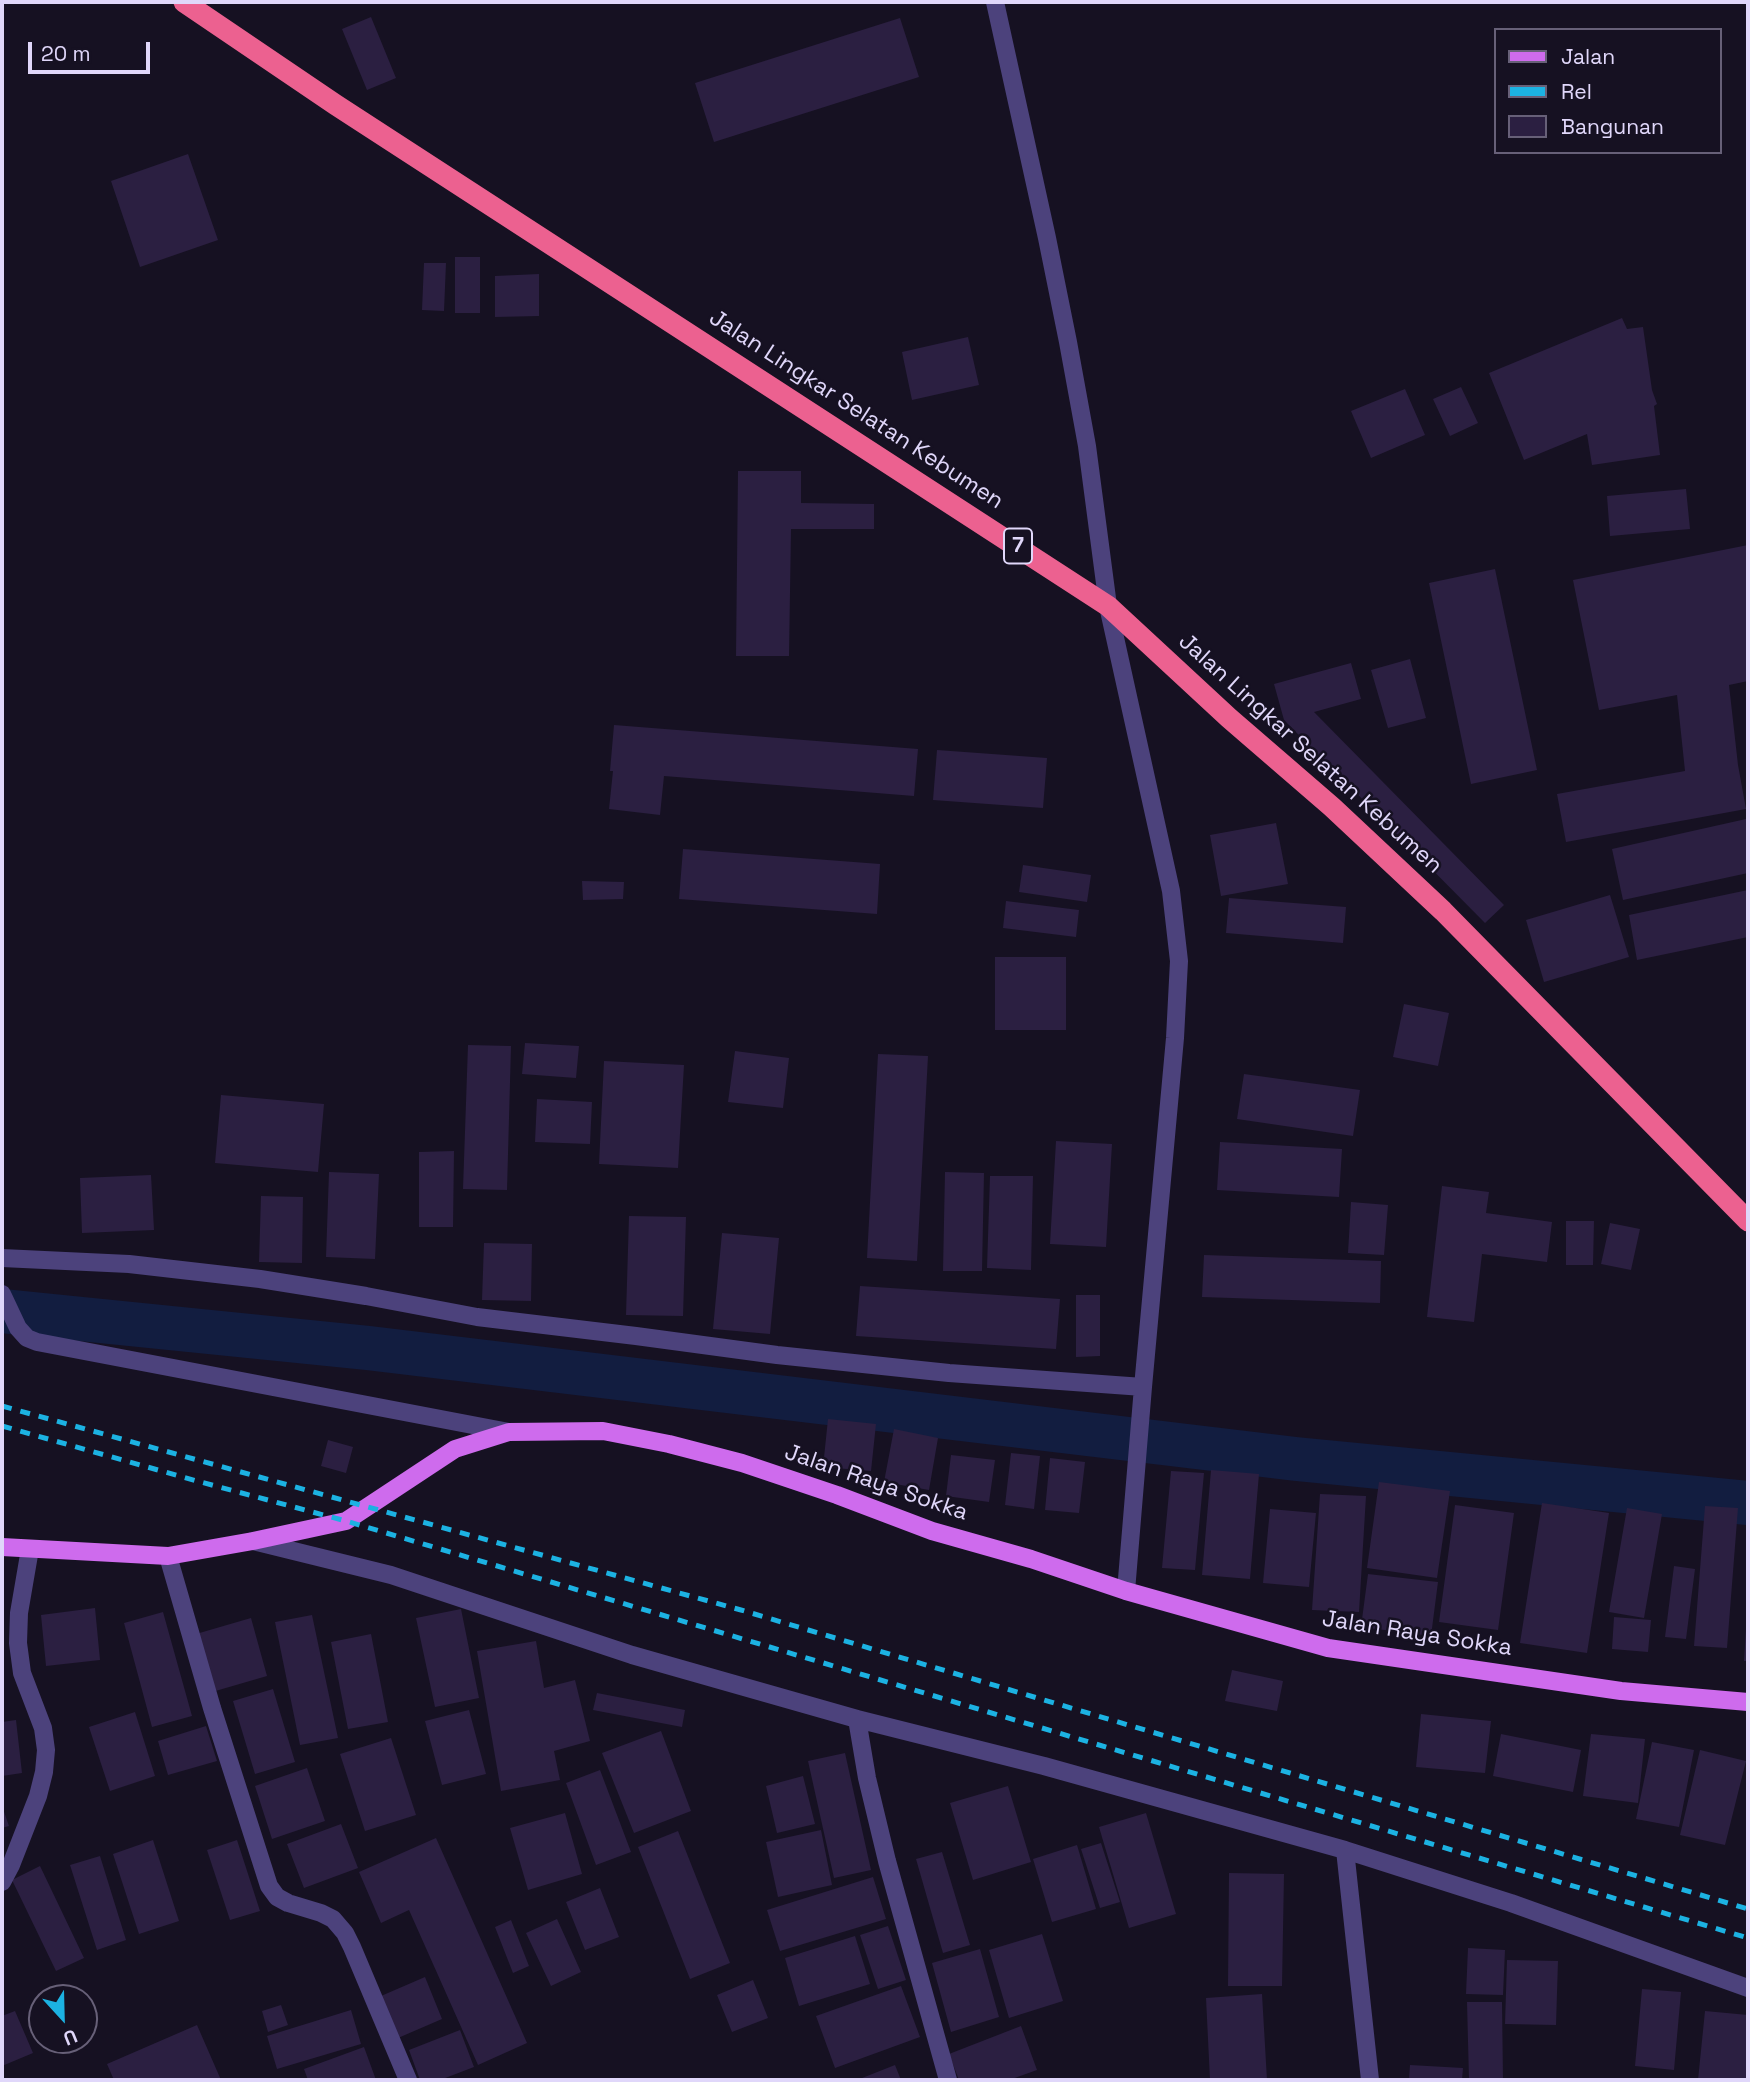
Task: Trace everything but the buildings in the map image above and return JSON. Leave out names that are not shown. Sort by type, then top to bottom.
[{"type":"highway","name":"Jalan Lingkar Selatan Kebumen","points":[[184,2],[336,105],[1108,606],[1229,718],[1332,807],[1443,911],[1748,1221]]},
{"type":"main road","name":"Jalan Raya Sokka","points":[[2,1547],[168,1556],[253,1541],[346,1521],[455,1450],[509,1432],[603,1432],[669,1444],[742,1464],[837,1495],[932,1531],[1031,1559],[1126,1591],[1328,1647],[1621,1691],[1748,1702]]},
{"type":"street","points":[[995,2],[1073,368],[1087,446],[1108,606],[1171,891],[1179,961],[1175,1038],[1126,1591]]},
{"type":"street","points":[[2,1258],[129,1264],[260,1279],[477,1317],[777,1355],[949,1373],[1143,1387]]},
{"type":"street","points":[[2,1294],[18,1328],[27,1338],[37,1342],[509,1432]]},
{"type":"street","points":[[253,1541],[391,1576],[632,1655],[857,1719],[1044,1766],[1345,1850],[1511,1903],[1748,1988]]},
{"type":"street","points":[[2,1882],[38,1796],[46,1750],[43,1728],[22,1673],[18,1643],[19,1614],[30,1549]]},
{"type":"street","points":[[168,1556],[212,1708],[269,1886],[277,1896],[288,1903],[333,1919],[345,1933],[408,2080]]},
{"type":"street","points":[[857,1719],[867,1778],[887,1861],[948,2080]]},
{"type":"street","points":[[1345,1850],[1370,2080]]},
{"type":"waterway","points":[[2,1311],[368,1348],[1296,1459],[1748,1503]]},
{"type":"railway","points":[[2,1406],[741,1610],[1748,1909]]},
{"type":"railway","points":[[2,1426],[346,1521],[1748,1938]]}]
